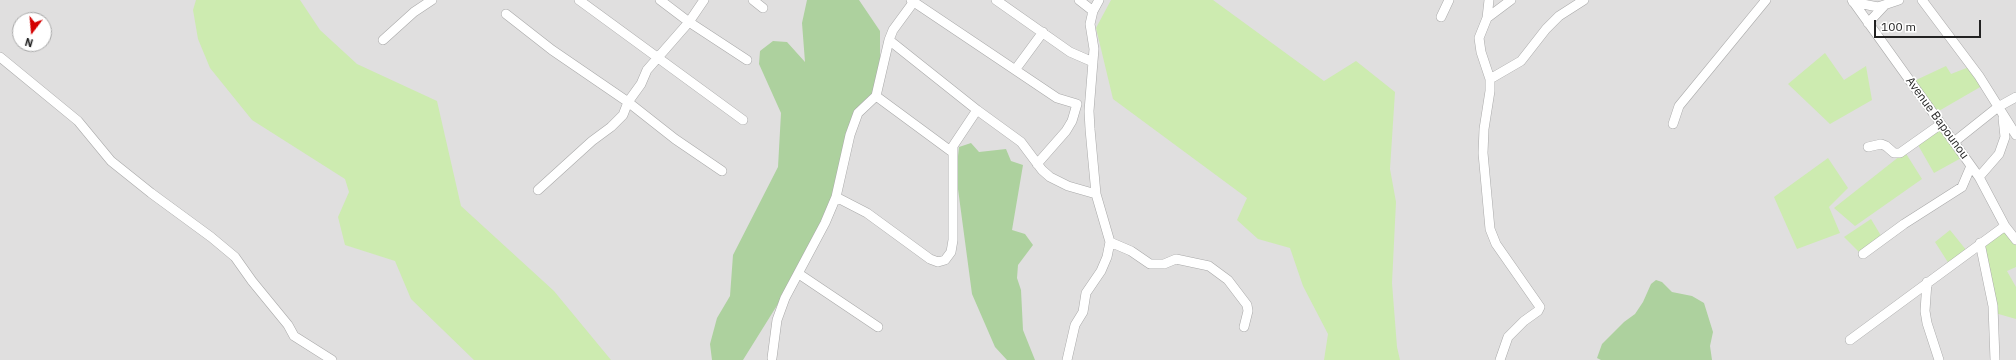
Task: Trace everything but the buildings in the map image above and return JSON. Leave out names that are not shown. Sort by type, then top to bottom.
[{"type":"street","points":[[383,40],[414,12],[432,0]]},
{"type":"street","points":[[578,0],[659,57],[743,120]]},
{"type":"street","points":[[660,0],[689,22],[747,60]]},
{"type":"street","points":[[538,190],[623,115],[628,102],[641,84],[647,70],[689,22],[704,0]]},
{"type":"street","points":[[753,0],[763,8]]},
{"type":"street","points":[[996,0],[1076,55],[1093,62]]},
{"type":"street","points":[[1079,0],[1093,11]]},
{"type":"street","points":[[1067,360],[1075,325],[1083,312],[1086,293],[1107,257],[1110,242],[1096,194],[1090,106],[1093,38],[1090,24],[1093,11],[1098,0]]},
{"type":"street","points":[[1441,17],[1449,0]]},
{"type":"street","points":[[1489,0],[1487,18],[1479,38],[1479,46],[1490,79],[1490,91],[1484,129],[1483,153],[1490,230],[1496,244],[1540,307],[1538,311],[1524,321],[1508,338],[1500,360]]},
{"type":"street","points":[[1673,124],[1679,106],[1766,0]]},
{"type":"street","points":[[1868,23],[1884,6],[1899,0]]},
{"type":"street","points":[[1922,0],[1979,76],[2016,135]]},
{"type":"street","points":[[772,358],[778,320],[785,298],[825,223],[836,197],[850,135],[858,113],[876,96],[889,40],[914,1],[1057,98],[1090,106]]},
{"type":"street","points":[[1490,79],[1521,61],[1546,29],[1559,16],[1578,1]]},
{"type":"street","points":[[1852,1],[1884,6]]},
{"type":"street","name":"Avenue Bapounou","points":[[1852,1],[1979,177],[2005,226],[2016,240]]},
{"type":"street","points":[[1487,18],[1506,2]]},
{"type":"street","points":[[506,14],[552,50],[628,102],[676,139],[722,171]]},
{"type":"street","points":[[1015,70],[1043,32]]},
{"type":"street","points":[[889,40],[977,110],[1021,142],[1050,177],[1060,182],[1096,194]]},
{"type":"street","points":[[0,57],[78,121],[111,160],[151,194],[211,236],[235,257],[252,281],[288,325],[294,336],[332,360]]},
{"type":"street","points":[[876,96],[952,152]]},
{"type":"street","points":[[1954,142],[2000,111],[2016,97]]},
{"type":"street","points":[[1038,164],[1066,131],[1072,121],[1077,104]]},
{"type":"street","points":[[836,197],[867,213],[930,259],[938,262],[945,260],[951,252],[954,240],[952,152],[955,140],[977,110]]},
{"type":"street","points":[[1979,177],[2000,154],[2005,132],[2000,111]]},
{"type":"street","points":[[1868,147],[1881,144],[1886,146],[1894,153],[1900,153],[1941,124]]},
{"type":"street","points":[[1863,254],[1904,224],[1962,187],[1971,166]]},
{"type":"street","points":[[1850,340],[2005,226]]},
{"type":"street","points":[[1110,242],[1131,251],[1150,264],[1164,264],[1176,259],[1209,266],[1228,280],[1247,304],[1248,311],[1244,327]]},
{"type":"street","points":[[1980,243],[1993,306],[1995,360]]},
{"type":"street","points":[[799,274],[878,327]]},
{"type":"street","points":[[1927,282],[1927,323],[1939,360]]},
{"type":"shaded area","points":[[0,0],[2016,0],[2016,360],[0,360]]},
{"type":"green space","points":[[196,0],[300,0],[320,30],[357,64],[437,101],[461,206],[554,291],[611,360],[474,360],[411,299],[395,261],[345,245],[338,217],[349,192],[345,179],[252,120],[210,68],[198,39],[193,10]]},
{"type":"green space","points":[[807,0],[859,0],[880,31],[880,71],[871,97],[847,142],[833,198],[796,275],[743,360],[712,360],[710,344],[717,318],[730,296],[733,255],[778,167],[781,113],[759,64],[760,51],[773,41],[787,42],[805,62],[802,23]]},
{"type":"green space","points":[[1111,0],[1213,0],[1324,81],[1356,61],[1395,92],[1390,169],[1396,202],[1392,283],[1397,347],[1400,360],[1324,360],[1328,334],[1303,286],[1290,248],[1258,239],[1237,220],[1247,198],[1113,99],[1096,28]]},
{"type":"green space","points":[[1825,53],[1844,80],[1866,66],[1872,100],[1830,124],[1788,84]]},
{"type":"green space","points":[[1946,66],[1951,74],[1969,67],[1982,86],[1937,112],[1914,81]]},
{"type":"green space","points":[[1941,130],[1963,157],[1934,173],[1918,145]]},
{"type":"green space","points":[[971,143],[979,152],[1006,149],[1011,161],[1023,165],[1012,230],[1025,234],[1033,245],[1018,265],[1017,278],[1021,290],[1023,330],[1035,360],[1007,360],[995,347],[972,294],[956,174],[959,147]]},
{"type":"green space","points":[[1905,152],[1922,179],[1855,226],[1834,208]]},
{"type":"green space","points":[[1828,158],[1848,188],[1829,207],[1840,233],[1797,249],[1774,197]]},
{"type":"green space","points":[[1871,219],[1883,239],[1861,254],[1844,237]]},
{"type":"green space","points":[[2006,229],[2016,243],[2016,267],[2007,271],[2016,287],[2016,319],[1995,313],[1983,244]]},
{"type":"green space","points":[[1950,230],[1967,251],[1949,264],[1935,242]]},
{"type":"green space","points":[[1656,280],[1662,282],[1672,292],[1692,296],[1704,303],[1713,332],[1710,346],[1712,360],[1601,360],[1597,358],[1602,344],[1624,322],[1635,314],[1643,302],[1651,284]]}]
